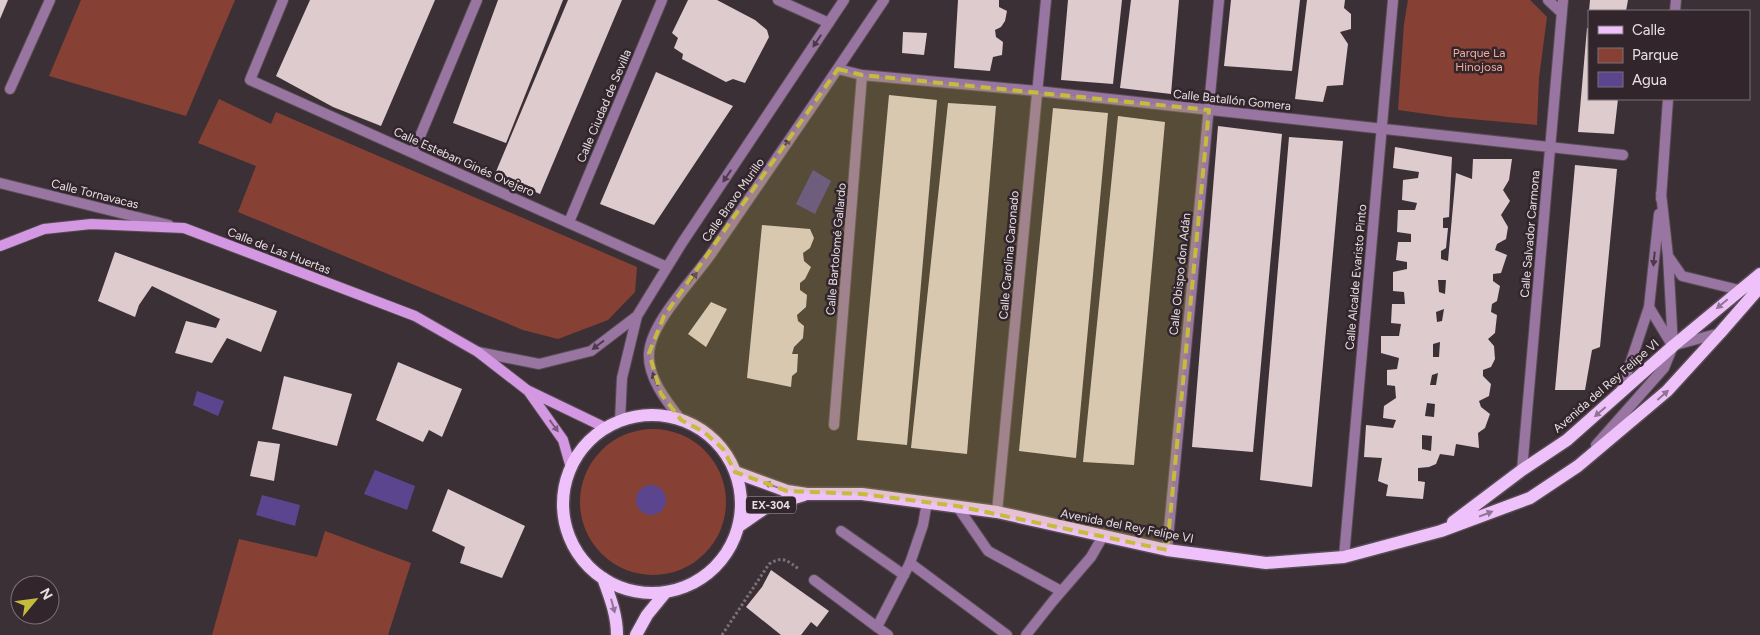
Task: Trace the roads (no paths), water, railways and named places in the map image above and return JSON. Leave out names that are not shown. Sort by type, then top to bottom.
[{"type":"main road","name":"Calle de Las Huertas","points":[[0,246],[44,229],[91,224],[184,228],[416,316],[478,352],[527,390]]},
{"type":"main road","name":"Avenida del Rey Felipe VI","points":[[1441,531],[1522,470],[1568,440],[1673,346],[1760,274]]},
{"type":"main road","name":"Avenida del Rey Felipe VI","points":[[807,494],[862,494],[957,506],[997,512],[1167,550],[1266,562],[1344,557],[1441,531],[1530,498],[1578,466],[1667,391],[1720,334],[1760,287]]},
{"type":"main road","points":[[527,390],[606,428]]},
{"type":"main road","points":[[527,390],[563,440],[570,468]]},
{"type":"main road","points":[[661,415],[681,420],[704,432],[723,449],[735,472],[742,498],[739,526],[729,550],[712,571],[690,585],[664,593],[643,593],[622,588],[603,578],[584,562],[571,541],[564,517],[564,492],[570,468],[585,445],[606,428],[620,421],[640,416],[661,415]]},
{"type":"main road","name":"EX-304","points":[[735,472],[787,491],[807,494]]},
{"type":"main road","name":"EX-304","points":[[739,526],[768,506],[807,494]]},
{"type":"main road","points":[[603,578],[612,602],[617,623],[617,635]]},
{"type":"main road","points":[[636,635],[664,593]]},
{"type":"street","points":[[10,90],[50,0]]},
{"type":"street","name":"Calle Esteban Ginés Ovejero","points":[[283,0],[250,80],[667,267]]},
{"type":"street","points":[[413,153],[477,0]]},
{"type":"street","name":"Calle Ciudad de Sevilla","points":[[569,222],[662,0]]},
{"type":"street","points":[[778,0],[829,23]]},
{"type":"street","name":"Calle Bravo Murillo","points":[[620,421],[622,378],[637,316],[667,267],[844,0]]},
{"type":"street","name":"Calle Bravo Murillo","points":[[681,420],[661,394],[653,373],[649,353],[653,338],[664,316],[708,258],[884,0]]},
{"type":"street","name":"Calle Carolina Caronado","points":[[997,512],[1046,0]]},
{"type":"street","name":"Calle Obispo don Adán","points":[[1167,550],[1219,0]]},
{"type":"street","name":"Calle Alcalde Evaristo Pinto","points":[[1344,557],[1393,0]]},
{"type":"street","points":[[1548,0],[1562,14]]},
{"type":"street","name":"Calle Salvador Carmona","points":[[1522,470],[1563,0]]},
{"type":"street","name":"Calle Batallón Gomera","points":[[838,69],[862,75],[1037,91],[1623,155]]},
{"type":"street","name":"Calle Bartolomé Gallardo","points":[[834,425],[862,75]]},
{"type":"street","points":[[1620,395],[1648,307],[1661,193],[1668,100]]},
{"type":"street","name":"Calle Tornavacas","points":[[0,183],[184,228]]},
{"type":"street","points":[[1578,466],[1664,368],[1673,346],[1668,256],[1661,193]]},
{"type":"street","points":[[1668,256],[1682,276],[1739,290]]},
{"type":"street","points":[[1648,307],[1673,346]]},
{"type":"street","name":"Calle Bravo Murillo","points":[[478,352],[539,364],[591,351],[637,316]]},
{"type":"street","points":[[1673,346],[1720,334]]},
{"type":"street","points":[[877,627],[910,563],[923,525],[927,502]]},
{"type":"street","points":[[957,506],[988,551],[1061,592]]},
{"type":"street","points":[[841,532],[904,576]]},
{"type":"street","points":[[1026,635],[1091,557],[1103,536]]},
{"type":"street","points":[[910,563],[1006,635]]},
{"type":"street","points":[[814,580],[888,635]]},
{"type":"water","points":[[813,170],[831,181],[815,214],[796,204]]},
{"type":"water","points":[[197,391],[224,401],[218,416],[193,405]]},
{"type":"water","points":[[375,470],[415,486],[407,510],[364,494]]},
{"type":"water","points":[[651,485],[662,489],[666,500],[662,511],[651,515],[640,511],[636,500],[640,489]]},
{"type":"water","points":[[262,495],[300,505],[295,526],[256,515]]},
{"type":"park label","name":"Parque La Hinojosa","points":[[1479,60]]}]
